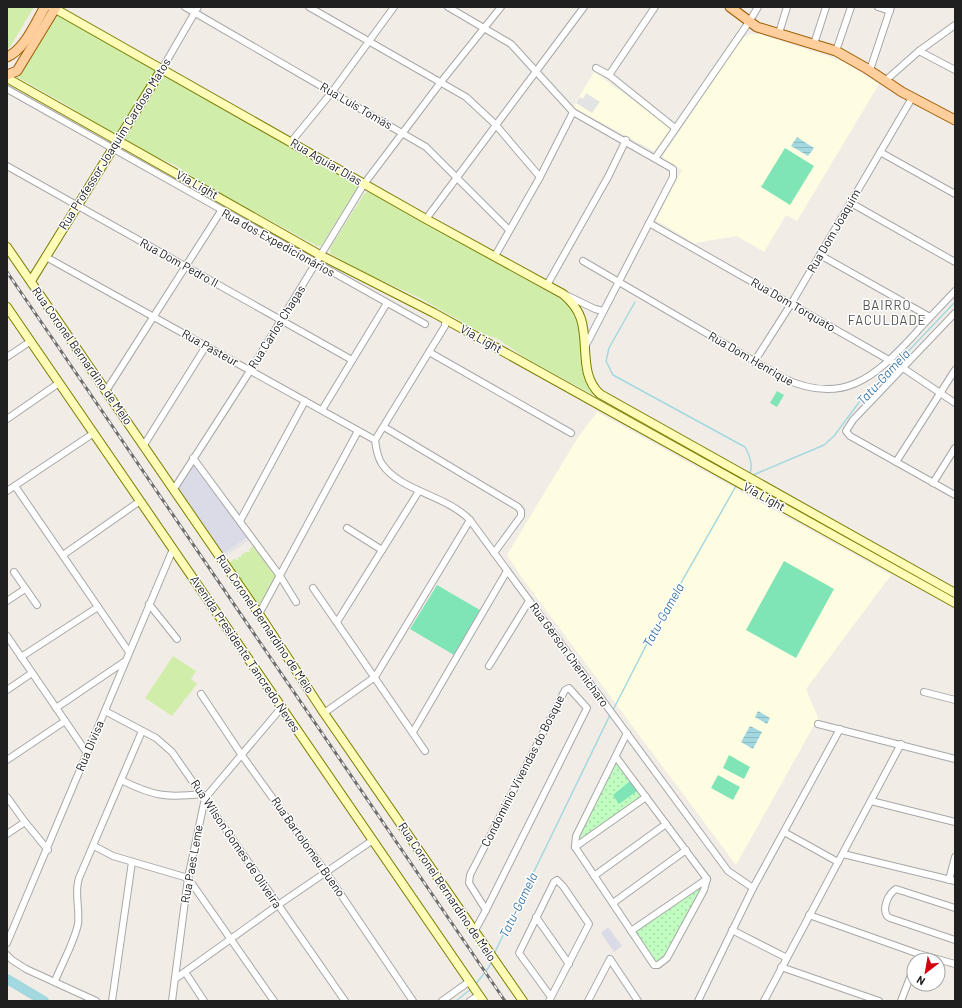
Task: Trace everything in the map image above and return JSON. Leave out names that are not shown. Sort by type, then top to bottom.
[{"type":"main road","points":[[7,57],[14,54],[46,7]]},
{"type":"main road","points":[[730,7],[749,22],[836,51],[870,70],[912,98],[955,120]]},
{"type":"main road","points":[[7,76],[17,71],[55,8]]},
{"type":"main road","name":"Rua Aguiar Dias","points":[[55,8],[426,219],[563,294]]},
{"type":"main road","name":"Rua Professor Joaquim Cardoso Matos","points":[[31,281],[162,69]]},
{"type":"main road","name":"Via Light","points":[[7,76],[118,141],[320,255],[445,319],[955,603]]},
{"type":"main road","name":"Rua Coronel Bernardino de Melo","points":[[7,247],[174,489],[324,713],[523,1001]]},
{"type":"main road","name":"Via Light","points":[[563,294],[575,306],[580,316],[589,377],[600,394],[955,593]]},
{"type":"main road","name":"Avenida Presidente Tancredo Neves","points":[[7,308],[480,996]]},
{"type":"street","name":"Rua Luís Tomás","points":[[185,7],[197,10],[426,147],[509,230]]},
{"type":"street","points":[[309,7],[466,97],[495,124],[540,177]]},
{"type":"street","points":[[291,142],[332,92],[394,7]]},
{"type":"street","points":[[448,7],[511,44],[573,112],[656,157],[671,166],[674,172],[673,177],[603,310],[585,348]]},
{"type":"street","name":"Rua Carlos Chagas","points":[[174,489],[250,371],[364,184],[441,82],[501,7]]},
{"type":"street","points":[[426,219],[457,179],[495,124],[584,7]]},
{"type":"street","points":[[609,75],[655,7]]},
{"type":"street","points":[[656,157],[758,7]]},
{"type":"street","points":[[779,33],[788,7]]},
{"type":"street","points":[[814,44],[826,7]]},
{"type":"street","points":[[836,51],[851,7]]},
{"type":"street","points":[[870,70],[890,9],[878,7]]},
{"type":"street","name":"Rua Professor Joaquim Cardoso Matos","points":[[162,69],[197,10]]},
{"type":"street","points":[[885,81],[919,51],[955,25]]},
{"type":"street","points":[[919,51],[955,70]]},
{"type":"street","points":[[596,68],[609,75],[675,128]]},
{"type":"street","name":"Rua dos Expedicionários","points":[[7,89],[220,211],[425,324]]},
{"type":"street","name":"Rua Dom Joaquim","points":[[754,362],[791,304],[912,98]]},
{"type":"street","points":[[495,256],[540,177],[573,112]]},
{"type":"street","points":[[547,285],[608,177],[626,140]]},
{"type":"street","points":[[880,152],[955,194]]},
{"type":"street","name":"Rua Dom Pedro II","points":[[7,166],[352,360]]},
{"type":"street","points":[[851,203],[955,262]]},
{"type":"street","points":[[106,391],[220,211]]},
{"type":"street","name":"Rua Dom Torquato","points":[[649,222],[901,367],[955,402]]},
{"type":"street","points":[[820,255],[930,317]]},
{"type":"street","name":"Rua Pasteur","points":[[46,257],[375,440]]},
{"type":"street","name":"Rua Dom Henrique","points":[[583,261],[754,362],[799,386],[809,389],[828,389],[857,383],[878,371],[891,362],[955,291]]},
{"type":"street","name":"Rua Aguiar Dias","points":[[563,294],[595,310],[603,310]]},
{"type":"street","points":[[322,410],[387,303]]},
{"type":"street","points":[[955,313],[901,367],[847,427],[847,434],[955,495]]},
{"type":"street","points":[[375,440],[445,326],[445,319]]},
{"type":"street","points":[[7,357],[31,341]]},
{"type":"street","points":[[144,446],[206,346]]},
{"type":"street","points":[[429,352],[571,433]]},
{"type":"street","points":[[896,462],[955,370]]},
{"type":"street","points":[[7,419],[59,383]]},
{"type":"street","points":[[240,521],[305,401]]},
{"type":"street","points":[[384,427],[518,507],[521,511],[521,516],[494,553]]},
{"type":"street","points":[[259,614],[358,431]]},
{"type":"street","points":[[7,491],[94,433]]},
{"type":"street","name":"Rua Gérson Chernicharo","points":[[375,440],[376,450],[381,464],[393,475],[419,491],[437,497],[457,508],[470,520],[728,871],[753,888]]},
{"type":"street","points":[[933,482],[955,448]]},
{"type":"street","points":[[193,458],[280,576],[296,602]]},
{"type":"street","points":[[15,486],[129,652]]},
{"type":"street","points":[[338,622],[419,491]]},
{"type":"street","points":[[63,555],[140,501]]},
{"type":"street","points":[[324,713],[375,677],[470,520]]},
{"type":"street","points":[[346,528],[382,550]]},
{"type":"street","name":"Rua Divisa","points":[[7,942],[48,850],[173,549]]},
{"type":"street","points":[[413,732],[507,571]]},
{"type":"street","points":[[14,572],[36,605]]},
{"type":"street","points":[[313,588],[338,622],[425,751]]},
{"type":"street","points":[[7,601],[25,589]]},
{"type":"street","points":[[490,666],[529,601]]},
{"type":"street","points":[[149,604],[177,640]]},
{"type":"street","points":[[21,657],[98,607]]},
{"type":"street","points":[[7,636],[87,753]]},
{"type":"street","points":[[56,708],[125,662]]},
{"type":"street","points":[[7,690],[32,673]]},
{"type":"street","name":"Condomínio Vivendas do Bosque","points":[[474,932],[486,910],[587,708],[569,688],[565,690],[470,874],[469,883],[486,910]]},
{"type":"street","points":[[924,692],[955,700]]},
{"type":"street","name":"Rua Bartolomeu Bueno","points":[[201,694],[241,754],[325,871],[413,1001]]},
{"type":"street","name":"Rua Paes Leme","points":[[172,1001],[188,878],[203,796],[282,707]]},
{"type":"street","name":"Rua Wilson Gomes de Oliveira","points":[[105,711],[156,738],[168,747],[345,1001]]},
{"type":"street","points":[[7,760],[65,722]]},
{"type":"street","points":[[818,724],[955,757]]},
{"type":"street","points":[[698,1001],[753,888],[840,729]]},
{"type":"street","points":[[55,981],[77,927],[76,886],[142,731]]},
{"type":"street","points":[[627,733],[576,836],[575,846],[654,964],[658,965],[667,958],[704,890],[707,879]]},
{"type":"street","points":[[764,1001],[901,744]]},
{"type":"street","points":[[616,757],[707,879]]},
{"type":"street","points":[[121,780],[145,792],[161,796],[203,796]]},
{"type":"street","points":[[7,797],[48,850]]},
{"type":"street","points":[[575,846],[646,797]]},
{"type":"street","points":[[871,801],[955,822]]},
{"type":"street","points":[[7,834],[25,822]]},
{"type":"street","points":[[594,876],[666,824]]},
{"type":"street","points":[[784,832],[838,862]]},
{"type":"street","points":[[175,979],[325,871],[373,840]]},
{"type":"street","points":[[94,846],[113,856],[188,878],[274,1001]]},
{"type":"street","points":[[613,903],[686,850]]},
{"type":"street","points":[[843,854],[952,881],[955,857]]},
{"type":"street","points":[[112,1001],[132,862]]},
{"type":"street","points":[[632,931],[707,879]]},
{"type":"street","points":[[557,880],[560,882],[589,924],[550,999],[520,953],[536,918],[557,880]]},
{"type":"street","points":[[955,908],[896,889],[891,894],[884,909],[887,916],[890,918],[955,940]]},
{"type":"street","points":[[809,915],[906,952]]},
{"type":"street","points":[[536,918],[569,964]]},
{"type":"street","points":[[732,930],[787,958]]},
{"type":"street","points":[[7,955],[18,964],[96,1001]]},
{"type":"street","points":[[591,999],[610,959],[638,1001]]},
{"type":"street","points":[[781,967],[878,1001]]},
{"type":"street","points":[[185,972],[204,1001]]},
{"type":"street","points":[[442,1001],[471,982]]},
{"type":"street","points":[[901,1001],[906,988]]},
{"type":"street","points":[[470,1001],[480,996]]},
{"type":"shaded area","points":[[751,34],[759,34],[831,57],[845,63],[879,84],[797,221],[786,215],[764,252],[737,236],[694,243],[656,220],[682,170],[664,159],[663,156],[741,39]]},
{"type":"shaded area","points":[[594,72],[671,128],[654,151],[573,107]]},
{"type":"shaded area","points":[[586,93],[600,102],[592,113],[576,103],[580,97],[583,99]]},
{"type":"shaded area","points":[[597,412],[891,575],[806,689],[818,718],[736,865],[522,578],[507,555],[577,439]]},
{"type":"shaded area","points":[[193,460],[249,536],[222,555],[174,489]]},
{"type":"shaded area","points":[[249,536],[251,539],[223,558],[222,555]]},
{"type":"shaded area","points":[[608,927],[622,946],[614,952],[601,933]]},
{"type":"green space","points":[[7,7],[34,7],[10,47],[7,49]]},
{"type":"green space","points":[[56,13],[156,70],[117,134],[103,128],[67,105],[17,77]]},
{"type":"green space","points":[[166,75],[209,99],[217,106],[235,117],[256,125],[359,185],[321,246],[317,246],[203,184],[175,165],[152,155],[125,139],[163,77]]},
{"type":"green space","points":[[785,148],[814,166],[790,205],[761,187]]},
{"type":"green space","points":[[367,192],[375,194],[565,301],[573,311],[577,323],[585,374],[590,386],[599,398],[527,359],[498,339],[482,333],[418,297],[361,271],[331,254],[330,248],[364,194]]},
{"type":"green space","points":[[777,391],[784,395],[777,407],[770,403]]},
{"type":"green space","points":[[254,545],[277,576],[258,607],[228,564],[234,559],[238,560],[238,557],[241,557],[241,555],[246,552],[250,552],[249,550]]},
{"type":"green space","points":[[784,561],[834,589],[796,658],[746,630]]},
{"type":"green space","points":[[230,562],[245,576],[239,580],[228,564]]},
{"type":"green space","points":[[437,585],[480,610],[454,655],[410,629]]},
{"type":"green space","points":[[173,656],[196,671],[191,679],[197,684],[172,716],[145,698]]},
{"type":"green space","points":[[729,755],[750,767],[744,779],[723,768]]},
{"type":"green space","points":[[616,759],[644,797],[576,845],[576,842]]},
{"type":"green space","points":[[718,775],[740,787],[733,800],[711,788]]},
{"type":"green space","points":[[630,781],[637,791],[619,804],[613,795]]},
{"type":"green space","points":[[707,882],[666,957],[654,965],[633,931]]},
{"type":"water","points":[[797,137],[814,148],[808,156],[791,146]]},
{"type":"water","points":[[758,711],[770,718],[767,724],[755,717]]},
{"type":"water","points":[[750,726],[762,732],[753,749],[741,742]]},
{"type":"waterway","points":[[635,302],[609,348],[606,361],[613,375],[745,447],[751,461],[749,475]]},
{"type":"waterway","name":"Tatu-Gamela","points":[[897,363],[955,302]]},
{"type":"waterway","name":"Tatu-Gamela","points":[[753,475],[824,445],[834,436],[863,397],[895,366]]},
{"type":"waterway","name":"Tatu-Gamela","points":[[613,710],[652,634],[736,486]]},
{"type":"waterway","name":"Tatu-Gamela","points":[[494,954],[610,715]]},
{"type":"waterway","name":"Tatu-Gamela","points":[[475,985],[489,967],[492,960]]},
{"type":"waterway","points":[[7,979],[44,1001]]},
{"type":"waterway","name":"Tatu-Gamela","points":[[456,1001],[471,989]]},
{"type":"railway","points":[[7,272],[505,1001]]},
{"type":"district","name":"BAIRRO FACULDADE","points":[[887,312]]}]
